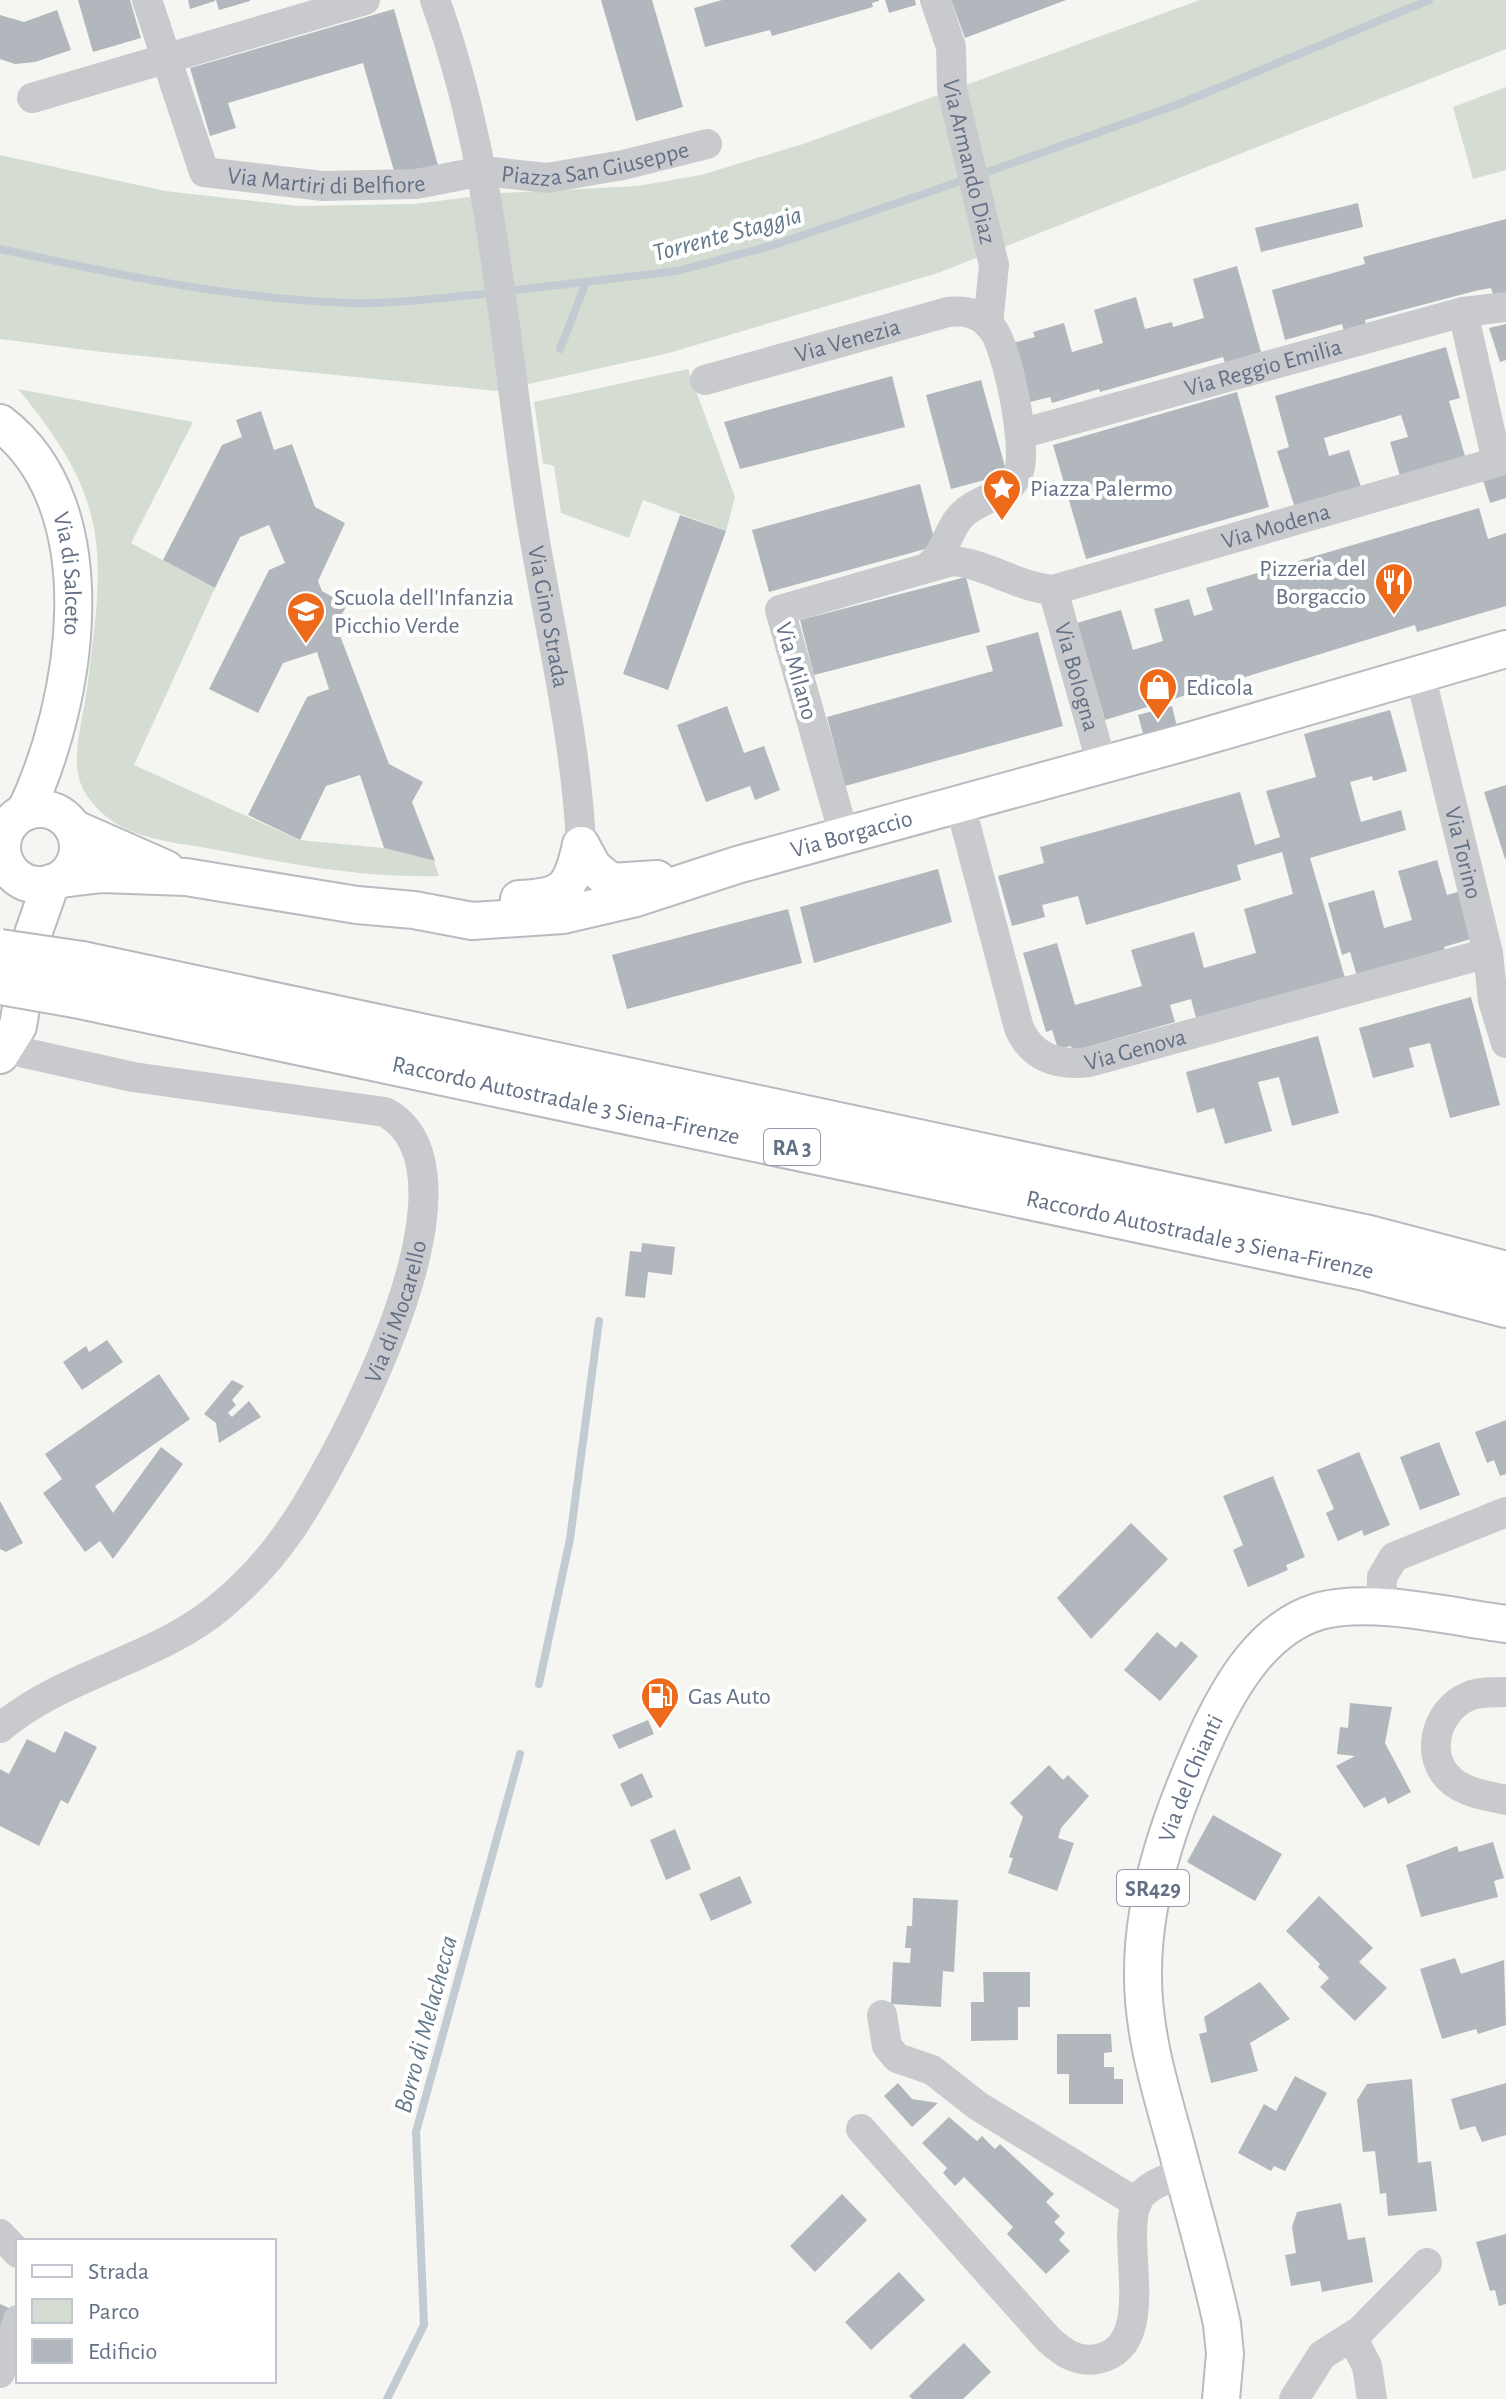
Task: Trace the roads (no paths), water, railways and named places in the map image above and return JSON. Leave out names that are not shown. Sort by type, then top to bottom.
[{"type":"highway","name":"Raccordo Autostradale 3 Siena-Firenze","points":[[16,942],[79,980],[1349,1265],[1506,1306]]},
{"type":"highway","name":"Raccordo Autostradale 3 Siena-Firenze","points":[[0,983],[79,980],[1307,1224],[1506,1273]]},
{"type":"main road","name":"Via di Salceto","points":[[0,423],[25,447],[49,484],[63,521],[71,561],[72,623],[53,743],[25,812]]},
{"type":"main road","name":"Via Borgaccio","points":[[47,882],[102,874],[186,877],[357,905],[414,910],[462,921],[529,920],[613,905],[737,865],[1102,765],[1506,649]]},
{"type":"main road","name":"Via di Salceto","points":[[53,743],[70,823]]},
{"type":"main road","points":[[4,1052],[21,1016],[16,942],[47,882],[76,861],[78,838],[70,823],[47,809],[25,812],[7,828],[2,851],[13,873],[47,882]]},
{"type":"main road","name":"Via Borgaccio","points":[[70,823],[186,877]]},
{"type":"main road","points":[[581,845],[599,873],[615,883],[737,865]]},
{"type":"main road","points":[[414,910],[556,894],[571,881],[581,845]]},
{"type":"main road","name":"Via del Chianti","points":[[1221,2399],[1225,2354],[1222,2324],[1153,2061],[1143,1978],[1148,1912],[1167,1842],[1211,1728],[1256,1654],[1285,1628],[1307,1616],[1332,1609],[1381,1609],[1506,1624]]},
{"type":"street","name":"Via Martiri di Belfiore","points":[[147,0],[164,59],[204,172],[271,182],[357,187],[485,183]]},
{"type":"street","points":[[32,98],[365,0]]},
{"type":"street","name":"Via Gino Strada","points":[[435,0],[468,103],[485,183],[581,845]]},
{"type":"street","name":"Via Armando Diaz","points":[[935,0],[951,47],[952,89],[992,256],[995,285],[988,324]]},
{"type":"street","name":"Piazza San Giuseppe","points":[[485,183],[547,178],[623,165],[707,144]]},
{"type":"street","name":"Via Reggio Emilia","points":[[1020,434],[1463,312],[1506,307]]},
{"type":"street","name":"Via Venezia","points":[[705,380],[948,312],[970,312],[988,324]]},
{"type":"street","name":"Via Modena","points":[[1053,590],[1497,462],[1463,312]]},
{"type":"street","points":[[929,566],[939,556],[961,516],[1013,481],[1020,469],[1020,434],[998,340],[988,324]]},
{"type":"street","points":[[929,566],[952,561],[969,563],[1023,585],[1053,590]]},
{"type":"street","name":"Via Milano","points":[[844,835],[780,610],[929,566]]},
{"type":"street","name":"Via Bologna","points":[[1053,590],[1102,765]]},
{"type":"street","name":"Via Torino","points":[[1420,674],[1488,953],[1493,1001],[1505,1035]]},
{"type":"street","name":"Via Genova","points":[[960,804],[1019,1028],[1031,1048],[1051,1061],[1089,1062],[1488,953]]},
{"type":"street","name":"Via di Mocarello","points":[[0,1728],[42,1701],[207,1617],[244,1584],[281,1542],[327,1466],[382,1355],[411,1278],[423,1197],[419,1159],[412,1137],[398,1119],[385,1112],[133,1077],[4,1052]]},
{"type":"street","points":[[1381,1609],[1382,1577],[1394,1557],[1506,1512]]},
{"type":"street","points":[[1506,1692],[1480,1693],[1460,1700],[1441,1722],[1435,1744],[1440,1766],[1451,1781],[1466,1789],[1506,1800]]},
{"type":"street","points":[[882,2015],[887,2046],[897,2058],[932,2070],[978,2106],[1137,2203]]},
{"type":"street","points":[[861,2129],[1048,2339],[1065,2354],[1083,2360],[1108,2356],[1129,2332],[1134,2303],[1137,2203],[1149,2188],[1183,2173]]},
{"type":"street","points":[[0,2234],[16,2251]]},
{"type":"street","points":[[1294,2399],[1322,2355],[1352,2337],[1427,2263]]},
{"type":"street","points":[[0,2373],[16,2326]]},
{"type":"street","points":[[1352,2337],[1367,2366],[1372,2399]]},
{"type":"waterway","name":"Torrente Staggia","points":[[979,175],[1179,104],[1429,0]]},
{"type":"waterway","name":"Torrente Staggia","points":[[508,291],[677,271],[774,245],[967,179]]},
{"type":"waterway","name":"Torrente Staggia","points":[[0,249],[173,284],[305,301],[385,302],[494,293]]},
{"type":"waterway","name":"Borro di Melachecca","points":[[560,349],[585,285]]},
{"type":"waterway","name":"Borro di Melachecca","points":[[539,1684],[570,1539],[599,1321]]},
{"type":"waterway","name":"Borro di Melachecca","points":[[387,2399],[424,2325],[416,2132],[520,1754]]},
{"type":"place","name":"Piazza Palermo","points":[[1002,522]]},
{"type":"place","name":"Pizzeria del Borgaccio","points":[[1394,616]]},
{"type":"place","name":"Scuola dell'Infanzia Picchio Verde","points":[[306,645]]},
{"type":"place","name":"Edicola","points":[[1158,721]]},
{"type":"place","name":"Gas Auto","points":[[660,1730]]}]
